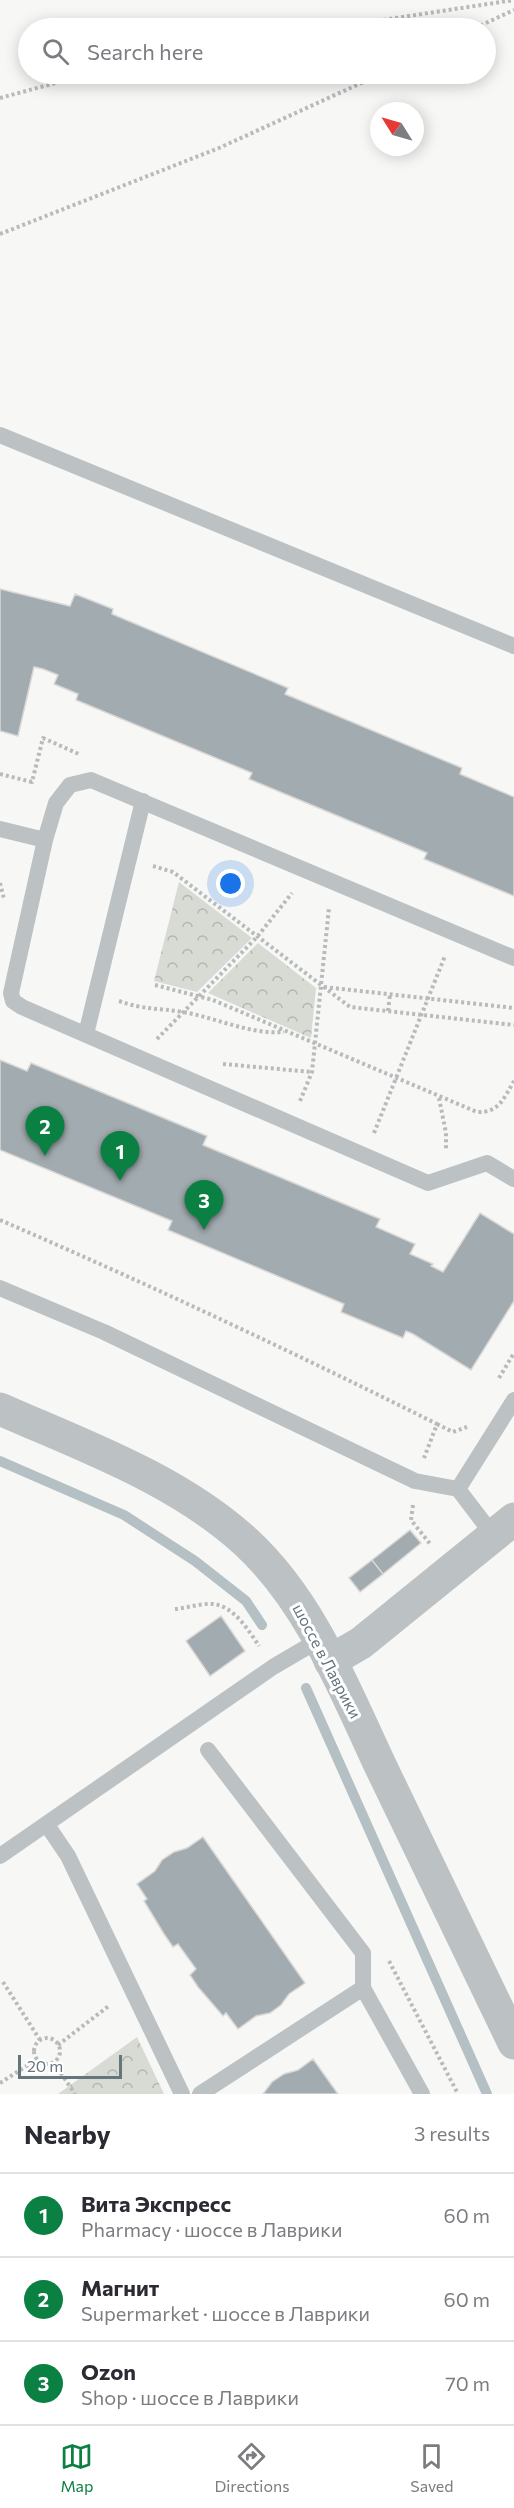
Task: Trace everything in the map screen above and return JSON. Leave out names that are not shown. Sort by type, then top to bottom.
[{"type":"street","name":"шоссе в Лаврики","points":[[0,1409],[120,1462],[208,1511],[246,1542],[276,1573],[325,1651],[514,2043]]},
{"type":"street","points":[[325,1651],[361,1643],[504,1527]]},
{"type":"lane","points":[[0,435],[514,646]]},
{"type":"lane","points":[[514,958],[91,780],[70,785],[56,803],[45,840],[11,993],[13,1001],[22,1007],[428,1183],[488,1162],[514,1179]]},
{"type":"lane","points":[[86,1034],[143,801]]},
{"type":"lane","points":[[0,829],[45,840]]},
{"type":"lane","points":[[0,1288],[104,1332],[415,1481],[458,1489],[504,1527]]},
{"type":"lane","points":[[458,1489],[514,1400]]},
{"type":"lane","points":[[0,1856],[273,1667],[325,1651]]},
{"type":"lane","points":[[208,1750],[363,1953],[363,1988],[422,2094]]},
{"type":"lane","points":[[47,1825],[68,1856],[182,2094]]},
{"type":"lane","points":[[201,2094],[363,1988]]},
{"type":"path","points":[[396,18],[514,0]]},
{"type":"path","points":[[496,18],[514,10]]},
{"type":"path","points":[[0,98],[52,84]]},
{"type":"path","points":[[0,234],[219,147],[359,84]]},
{"type":"path","points":[[129,859],[173,872],[350,1007],[514,1025]]},
{"type":"path","points":[[139,1057],[257,937],[309,872]]},
{"type":"path","points":[[291,1123],[312,1072],[332,881]]},
{"type":"path","points":[[0,883],[4,898],[2,908]]},
{"type":"path","points":[[364,1155],[454,933]]},
{"type":"path","points":[[155,985],[199,996],[477,1112],[488,1113],[500,1104],[514,1081]]},
{"type":"path","points":[[321,986],[514,1008]]},
{"type":"path","points":[[95,993],[140,1009],[183,1012],[269,1033],[285,1032]]},
{"type":"path","points":[[388,1011],[390,994]]},
{"type":"path","points":[[0,1220],[111,1268],[284,1348],[437,1424],[415,1481],[411,1520],[432,1546]]},
{"type":"path","points":[[175,1609],[215,1604],[231,1612],[246,1627],[263,1652]]},
{"type":"path","points":[[3,1982],[40,2040]]},
{"type":"path","points":[[58,2045],[114,2002]]},
{"type":"path","points":[[40,2040],[52,2039],[58,2045],[60,2053],[54,2063]]},
{"type":"path","points":[[40,2040],[33,2051],[36,2060],[44,2064],[54,2063]]},
{"type":"path","points":[[0,2083],[36,2060]]},
{"type":"path","points":[[54,2063],[75,2094]]},
{"type":"green space","points":[[179,882],[252,938],[197,992],[154,981]]},
{"type":"green space","points":[[258,943],[316,988],[311,1038],[208,993]]},
{"type":"green space","points":[[137,2037],[164,2094],[58,2094]]},
{"type":"building","points":[[0,589],[70,606],[75,594],[113,609],[112,614],[288,688],[285,694],[462,768],[460,774],[514,797],[514,896],[424,859],[427,853],[249,779],[252,773],[76,700],[78,694],[54,684],[58,675],[43,669],[34,667],[18,736],[0,731]]},
{"type":"building","points":[[0,1060],[27,1071],[31,1063],[207,1136],[203,1145],[380,1219],[376,1227],[415,1244],[410,1254],[433,1264],[431,1266],[443,1272],[480,1213],[514,1234],[514,1301],[471,1370],[413,1334],[406,1331],[403,1338],[341,1312],[344,1304],[168,1230],[172,1221],[0,1150]]},
{"type":"building","points":[[410,1530],[421,1543],[383,1574],[372,1560]]},
{"type":"building","points":[[372,1560],[383,1574],[360,1592],[349,1578]]},
{"type":"building","points":[[221,1616],[245,1651],[210,1676],[186,1641]]},
{"type":"building","points":[[203,1837],[305,1983],[289,1994],[281,2005],[270,2013],[256,2016],[238,2029],[226,2013],[223,2016],[198,1987],[190,1975],[196,1969],[178,1944],[173,1947],[144,1901],[147,1899],[137,1884],[155,1871],[162,1860]]},
{"type":"building","points":[[313,2059],[338,2094],[263,2094],[272,2082],[284,2074],[298,2070]]},
{"type":"waterway","points":[[0,1461],[124,1515],[195,1561],[246,1601],[262,1625]]},
{"type":"waterway","points":[[306,1688],[487,2094]]},
{"type":"place","name":"Магнит","points":[[45,1156]]},
{"type":"place","name":"Вита Экспресс","points":[[120,1181]]},
{"type":"place","name":"Ozon","points":[[204,1230]]}]
